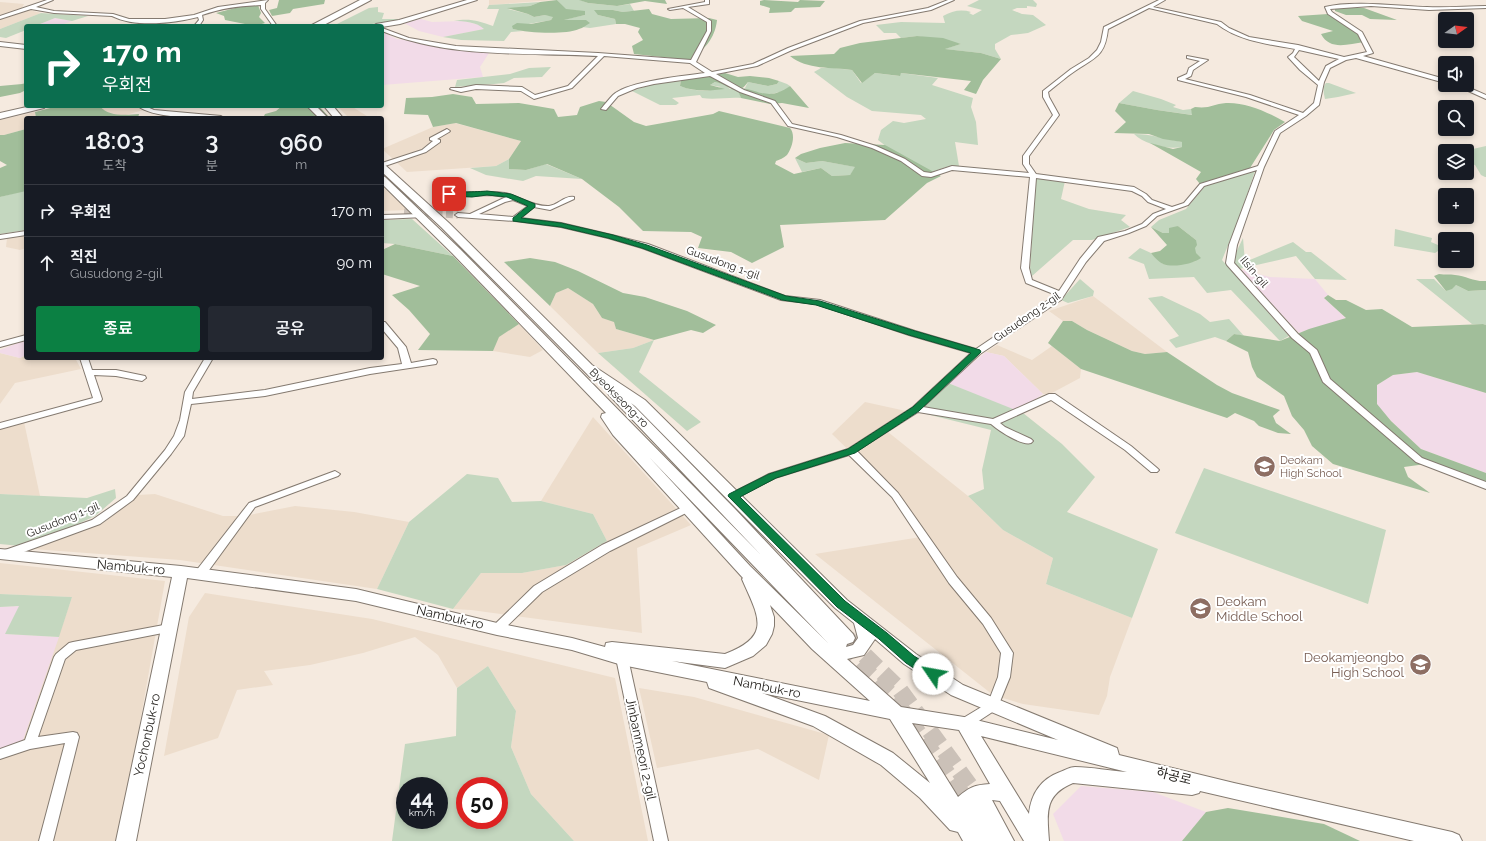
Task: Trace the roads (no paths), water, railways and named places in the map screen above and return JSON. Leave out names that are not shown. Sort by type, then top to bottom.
[{"type":"highway","points":[[320,24],[367,0]]},
{"type":"highway","points":[[331,24],[377,0]]},
{"type":"main road","points":[[384,25],[400,22],[474,0]]},
{"type":"main road","points":[[0,41],[24,44]]},
{"type":"main road","points":[[0,44],[24,48]]},
{"type":"main road","points":[[0,116],[33,108]]},
{"type":"main road","points":[[313,108],[322,116]]},
{"type":"main road","points":[[330,108],[337,116]]},
{"type":"main road","name":"Byeokseong-ro","points":[[384,168],[445,224],[657,435],[752,535],[837,645]]},
{"type":"main road","name":"Byeokseong-ro","points":[[384,181],[422,216],[837,645]]},
{"type":"main road","points":[[588,368],[640,403],[841,604],[910,659],[957,690],[993,706],[1157,771]]},
{"type":"main road","points":[[583,383],[618,432],[745,570],[837,645],[896,712],[932,770],[973,813],[1004,841]]},
{"type":"main road","name":"Nambuk-ro","points":[[2,555],[200,574],[356,595],[572,644],[622,658],[896,712]]},
{"type":"main road","points":[[572,644],[725,661],[742,655],[756,646],[764,632],[766,618],[745,570]]},
{"type":"main road","name":"Yochonbuk-ro","points":[[126,841],[181,572]]},
{"type":"main road","points":[[837,645],[838,655],[858,650],[867,639],[861,619]]},
{"type":"main road","points":[[674,668],[819,721],[887,759],[927,792],[955,822],[969,841]]},
{"type":"main road","name":"하공로","points":[[896,712],[964,724],[1234,791],[1452,841]]},
{"type":"main road","points":[[964,724],[1035,841]]},
{"type":"main road","points":[[1039,841],[1037,817],[1040,802],[1045,790],[1062,778],[1073,775],[1234,791]]},
{"type":"main road","points":[[991,841],[973,813],[962,805],[976,794],[992,792],[1006,794]]},
{"type":"main road","points":[[972,841],[973,813]]},
{"type":"street","points":[[0,18],[51,0]]},
{"type":"street","points":[[670,9],[707,3],[707,0]]},
{"type":"street","points":[[604,108],[616,95],[654,82],[710,74],[755,65],[790,49],[862,22],[929,9],[952,0]]},
{"type":"street","points":[[1061,294],[1029,281],[1025,268],[1033,175],[1026,164],[1026,156],[1056,115],[1046,97],[1045,92],[1090,60],[1099,51],[1104,42],[1106,28],[1163,0]]},
{"type":"street","points":[[29,7],[54,12],[113,15],[117,18],[129,20],[177,19],[200,15],[216,8],[265,1],[263,9],[274,24]]},
{"type":"street","name":"Ilsin-gil","points":[[1486,7],[1429,9],[1371,5],[1333,6],[1328,8],[1330,13],[1360,33],[1370,53],[1344,59],[1328,67],[1321,85],[1317,104],[1304,115],[1277,132],[1261,167],[1233,245],[1230,263],[1295,336],[1314,352],[1326,380],[1419,460],[1486,486]]},
{"type":"street","points":[[684,6],[709,21],[709,31],[693,62]]},
{"type":"street","points":[[1149,7],[1219,23],[1224,28],[1240,35],[1344,59]]},
{"type":"street","points":[[198,24],[201,20],[200,15]]},
{"type":"street","points":[[384,30],[407,39],[429,44],[490,51],[636,56],[693,62],[693,64],[710,74],[742,90],[773,102],[790,126],[840,136],[874,147],[903,160],[922,174],[931,175],[952,168],[1033,175],[1109,184],[1134,189],[1150,201],[1172,209]]},
{"type":"street","points":[[1298,48],[1295,54],[1291,57],[1302,69],[1321,85]]},
{"type":"street","points":[[453,89],[461,90],[476,87],[522,89],[534,97],[570,87],[602,55]]},
{"type":"street","points":[[1356,56],[1438,79]]},
{"type":"street","points":[[1190,57],[1205,60],[1191,69],[1189,75],[1180,79],[1248,96],[1304,115]]},
{"type":"street","points":[[1474,92],[1486,97]]},
{"type":"street","points":[[145,108],[153,112],[198,116]]},
{"type":"street","points":[[384,165],[424,151],[438,141],[432,139],[447,131]]},
{"type":"street","name":"Gusudong 2-gil","points":[[733,496],[772,476],[851,451],[916,409],[977,352],[1055,300],[1101,239],[1127,232],[1144,225],[1156,215],[1186,204],[1202,185],[1261,167]]},
{"type":"street","points":[[438,195],[472,195],[487,193],[508,196],[533,205],[550,208],[572,198]]},
{"type":"street","points":[[471,216],[503,200],[513,198]]},
{"type":"street","points":[[515,219],[533,205]]},
{"type":"street","points":[[384,214],[404,212]]},
{"type":"street","name":"Gusudong 1-gil","points":[[458,215],[515,219],[561,225],[617,238],[645,246],[784,298],[817,302],[912,333],[977,352]]},
{"type":"street","points":[[384,217],[422,216]]},
{"type":"street","points":[[0,237],[24,233]]},
{"type":"street","points":[[384,326],[402,347],[407,365]]},
{"type":"street","points":[[0,345],[24,337]]},
{"type":"street","points":[[0,426],[98,399],[85,360]]},
{"type":"street","name":"Gusudong 1-gil","points":[[2,555],[96,522],[130,498],[168,452],[179,436],[184,420],[189,392],[208,360]]},
{"type":"street","points":[[187,402],[265,392],[313,384],[370,371],[433,362]]},
{"type":"street","points":[[88,372],[116,373],[142,378]]},
{"type":"street","points":[[994,422],[1052,396],[1128,448],[1154,470]]},
{"type":"street","points":[[916,409],[994,422],[1002,429],[1028,441]]},
{"type":"street","points":[[851,451],[895,495],[953,580],[987,622],[1007,653],[1004,677],[993,706],[964,724]]},
{"type":"street","points":[[200,574],[252,505],[335,474]]},
{"type":"street","points":[[497,628],[538,589],[606,548],[687,508],[690,509]]},
{"type":"street","points":[[30,744],[60,656],[73,646],[169,628]]},
{"type":"street","name":"Jinbanmeori 2-gil","points":[[622,658],[661,841]]},
{"type":"street","points":[[0,754],[30,744],[73,737],[46,841]]},
{"type":"tunnel","points":[[404,212],[458,215]]},
{"type":"tunnel","points":[[847,638],[899,689],[981,801]]},
{"type":"tunnel","points":[[841,646],[891,695],[972,808]]},
{"type":"place","name":"Deokam High School","points":[[1265,466]]},
{"type":"place","name":"Deokam Middle School","points":[[1200,608]]},
{"type":"place","name":"Deokamjeongbo High School","points":[[1420,664]]}]
